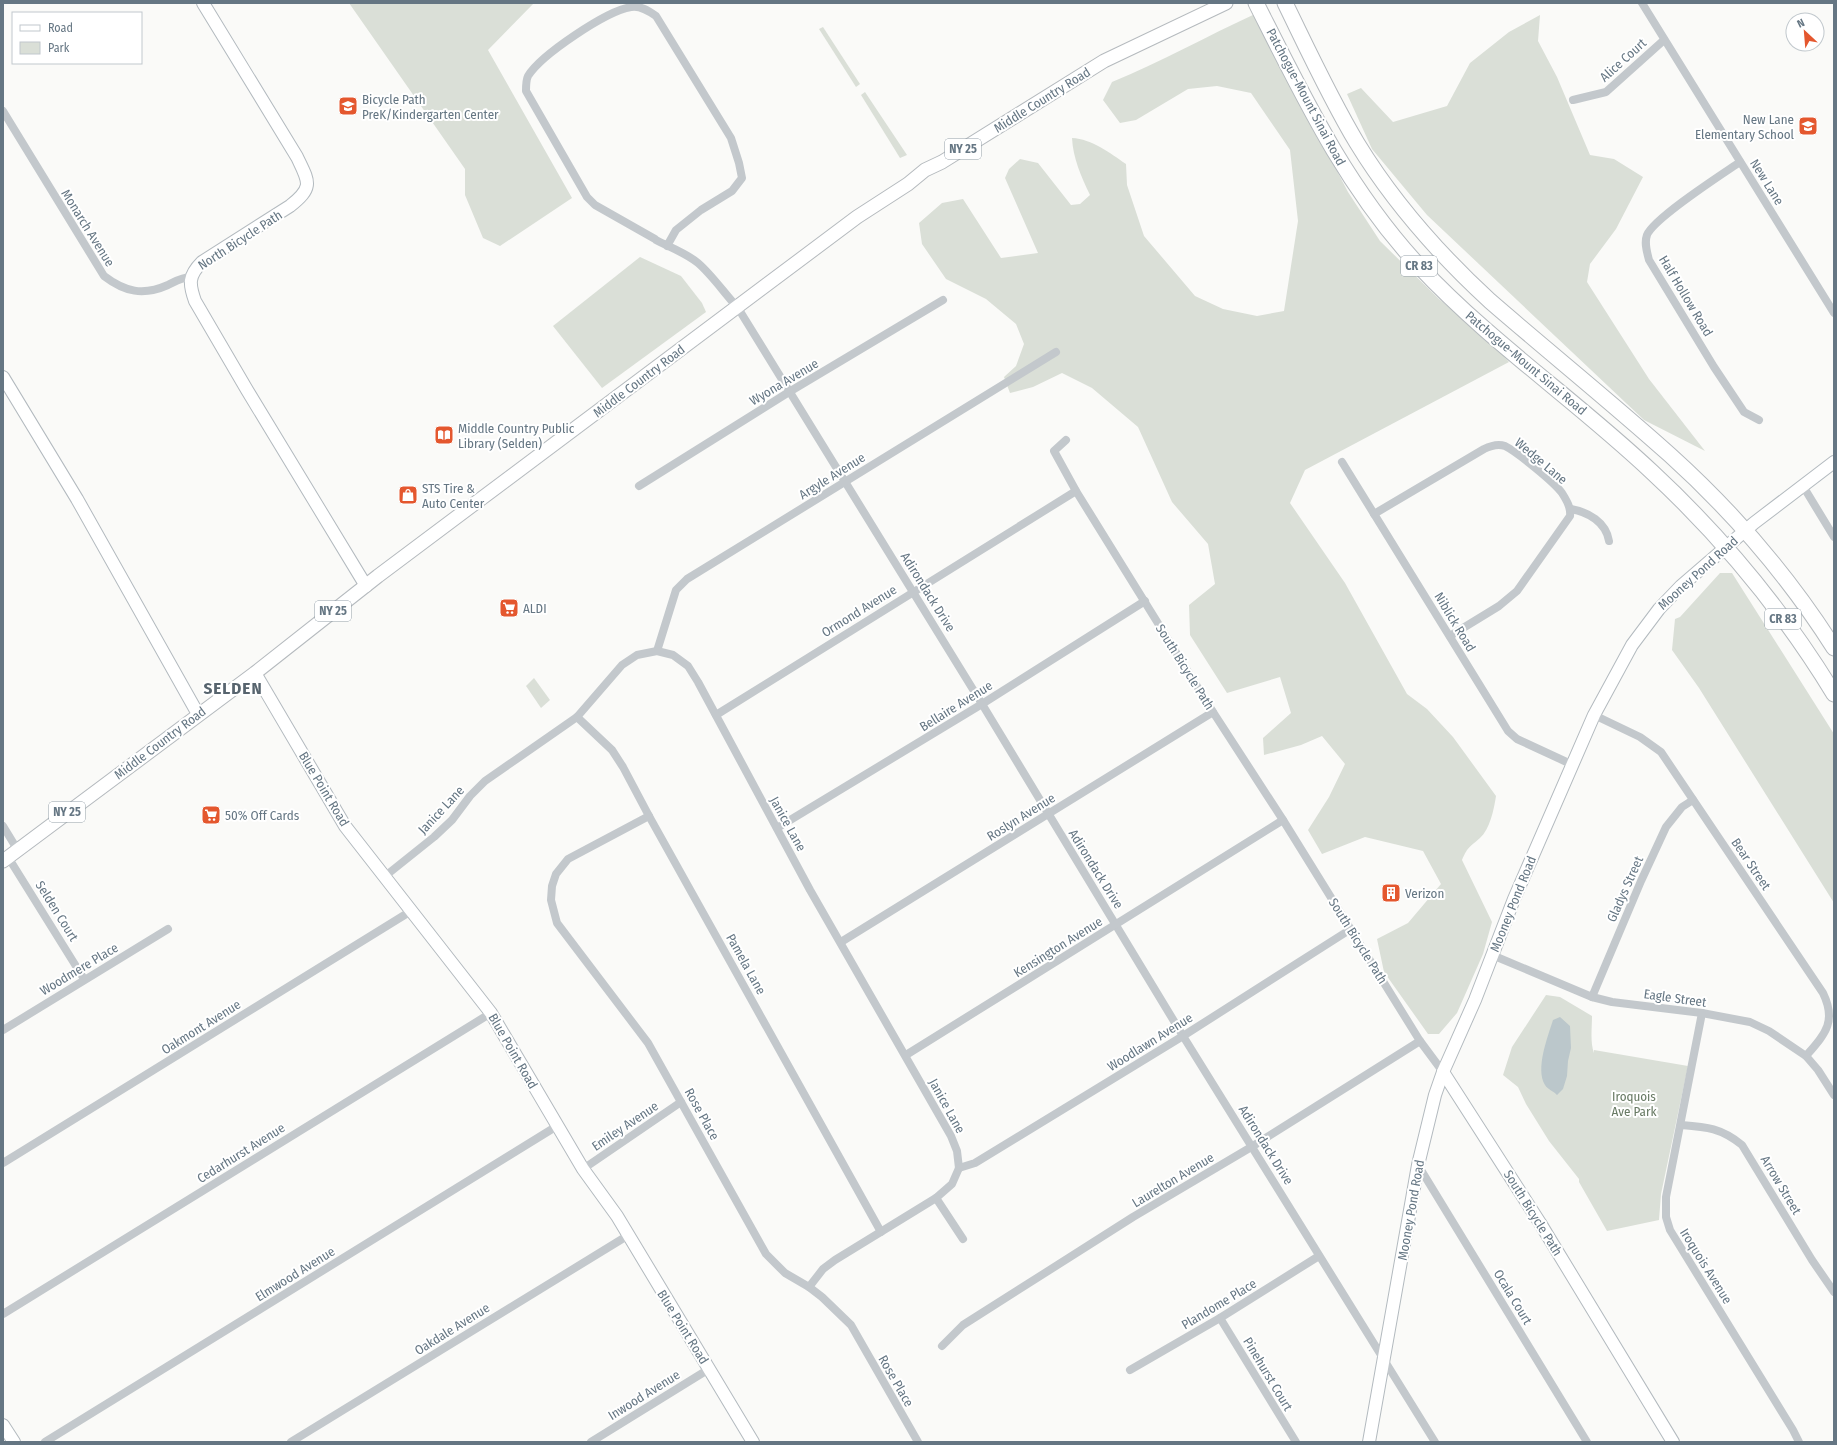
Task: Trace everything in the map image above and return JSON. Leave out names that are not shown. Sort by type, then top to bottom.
[{"type":"highway","name":"Patchogue-Mount Sinai Road","points":[[1256,3],[1326,140],[1358,190],[1402,247],[1438,286],[1467,313],[1651,471],[1726,548],[1792,631],[1834,694]]},
{"type":"highway","name":"Patchogue-Mount Sinai Road","points":[[1285,3],[1330,94],[1358,144],[1390,192],[1428,238],[1470,283],[1490,301],[1670,455],[1745,531],[1794,592],[1834,648]]},
{"type":"main road","name":"Middle Country Road","points":[[9,856],[255,673],[366,586],[610,402],[738,308],[857,217],[908,184],[925,170],[942,162],[1104,61],[1226,3]]},
{"type":"street","name":"North Bicycle Path","points":[[203,3],[297,157],[307,178],[308,188],[302,197],[290,206],[202,262],[194,270],[191,277],[190,287],[195,301],[247,390],[366,586]]},
{"type":"street","name":"New Lane","points":[[1642,3],[1834,313]]},
{"type":"street","name":"Adirondack Drive","points":[[667,246],[676,230],[701,210],[732,191],[742,178],[731,138],[660,22],[656,16],[646,9],[632,7],[602,19],[554,50],[536,66],[527,78],[526,91],[587,197],[595,205],[667,246],[697,263],[738,308],[1117,924],[1183,1036],[1253,1146],[1319,1256],[1435,1442]]},
{"type":"street","name":"Alice Court","points":[[1573,100],[1606,92],[1664,40]]},
{"type":"street","name":"Monarch Avenue","points":[[3,111],[104,276],[115,285],[127,290],[140,291],[152,290],[167,285],[182,277],[191,277]]},
{"type":"street","name":"Half Hollow Road","points":[[1740,162],[1658,222],[1647,236],[1645,244],[1649,260],[1714,367],[1744,412],[1759,420]]},
{"type":"street","name":"Wyona Avenue","points":[[639,486],[790,392],[943,300]]},
{"type":"street","name":"Argyle Avenue","points":[[657,651],[676,590],[687,579],[1056,352]]},
{"type":"street","points":[[3,378],[77,499],[198,714]]},
{"type":"street","name":"South Bicycle Path","points":[[1066,440],[1054,451],[1076,491],[1420,1041],[1443,1072],[1540,1223],[1673,1442]]},
{"type":"street","name":"Wedge Lane","points":[[1374,514],[1484,449],[1499,445],[1505,446],[1532,466],[1561,492],[1570,509]]},
{"type":"street","name":"Niblick Road","points":[[1342,462],[1508,731],[1517,739],[1573,765]]},
{"type":"street","name":"Mooney Pond Road","points":[[1369,1442],[1418,1165],[1435,1094],[1443,1072],[1475,1000],[1532,856],[1594,715],[1622,661],[1649,620],[1681,586],[1745,531],[1834,462]]},
{"type":"street","points":[[1803,486],[1834,537]]},
{"type":"street","name":"Ormond Avenue","points":[[716,715],[1076,491]]},
{"type":"street","points":[[1450,636],[1499,606],[1517,591],[1564,526],[1570,516],[1570,509],[1579,510],[1593,516],[1606,531],[1609,541]]},
{"type":"street","name":"Bellaire Avenue","points":[[777,828],[982,704],[1144,601]]},
{"type":"street","name":"Janice Lane","points":[[384,877],[434,837],[452,820],[470,796],[485,781],[577,717],[622,665],[637,655],[657,651],[673,655],[688,666],[810,890],[906,1055],[951,1136],[957,1151],[959,1168]]},
{"type":"street","name":"Blue Point Road","points":[[255,673],[345,826],[491,1013],[583,1169],[616,1216],[753,1442]]},
{"type":"street","name":"Roslyn Avenue","points":[[841,942],[1213,712]]},
{"type":"street","name":"Bear Street","points":[[1594,715],[1640,737],[1661,752],[1823,993],[1832,1014],[1829,1025],[1824,1034],[1806,1056]]},
{"type":"street","name":"Pamela Lane","points":[[577,717],[612,750],[623,767],[880,1232]]},
{"type":"street","name":"Gladys Street","points":[[1592,996],[1640,881],[1666,827],[1682,807],[1693,800]]},
{"type":"street","name":"Rose Place","points":[[649,816],[568,859],[556,874],[552,886],[551,900],[558,923],[648,1043],[766,1254],[785,1273],[809,1287],[835,1309],[850,1325],[918,1442]]},
{"type":"street","name":"Kensington Avenue","points":[[906,1055],[1283,820]]},
{"type":"street","name":"Selden Court","points":[[3,826],[9,856],[84,979]]},
{"type":"street","name":"Oakmont Avenue","points":[[3,1163],[411,912]]},
{"type":"street","name":"Woodmere Place","points":[[3,1030],[84,979],[168,929]]},
{"type":"street","name":"Woodlawn Avenue","points":[[959,1168],[975,1163],[1183,1036],[1351,929]]},
{"type":"street","name":"Eagle Street","points":[[1492,955],[1592,996],[1612,1002],[1702,1013],[1750,1022],[1769,1031],[1806,1056],[1818,1070],[1834,1095]]},
{"type":"street","name":"Cedarhurst Avenue","points":[[3,1314],[491,1013]]},
{"type":"street","name":"Iroquois Avenue","points":[[1702,1013],[1666,1197],[1666,1217],[1670,1230],[1799,1442]]},
{"type":"street","name":"Laurelton Avenue","points":[[942,1346],[963,1325],[1133,1217],[1253,1146],[1420,1041]]},
{"type":"street","name":"Emiley Avenue","points":[[583,1169],[681,1102]]},
{"type":"street","name":"Arrow Street","points":[[1681,1125],[1718,1130],[1729,1134],[1742,1145],[1812,1260],[1834,1292]]},
{"type":"street","name":"Elmwood Avenue","points":[[45,1442],[557,1126]]},
{"type":"street","name":"Ocala Court","points":[[1418,1165],[1587,1442]]},
{"type":"street","points":[[809,1287],[823,1269],[936,1198],[952,1184],[959,1168]]},
{"type":"street","points":[[936,1198],[962,1239]]},
{"type":"street","name":"Oakdale Avenue","points":[[291,1442],[627,1236]]},
{"type":"street","name":"Plandome Place","points":[[1130,1370],[1220,1318],[1319,1256]]},
{"type":"street","name":"Pinehurst Court","points":[[1220,1318],[1296,1442]]},
{"type":"street","name":"Inwood Avenue","points":[[591,1442],[709,1369]]},
{"type":"street","points":[[3,1425],[14,1442]]},
{"type":"green space","points":[[349,3],[534,3],[488,50],[572,198],[500,246],[483,238],[465,195],[465,169]]},
{"type":"green space","points":[[1255,14],[1348,192],[1380,241],[1439,299],[1496,347],[1509,362],[1305,470],[1290,503],[1345,583],[1407,694],[1427,709],[1453,737],[1496,796],[1493,813],[1489,824],[1480,838],[1468,849],[1462,860],[1492,922],[1483,954],[1457,1013],[1439,1034],[1428,1034],[1384,972],[1377,939],[1408,923],[1441,884],[1423,851],[1365,837],[1322,854],[1308,830],[1329,797],[1345,764],[1322,736],[1301,745],[1264,755],[1263,738],[1291,713],[1280,677],[1227,693],[1190,635],[1189,605],[1215,584],[1208,544],[1172,502],[1138,427],[1092,388],[1062,373],[1033,387],[1010,393],[1004,377],[1016,366],[1024,344],[1016,324],[986,299],[946,279],[922,244],[919,223],[942,203],[963,199],[1001,258],[1038,253],[1005,178],[1009,169],[1020,159],[1038,163],[1071,205],[1080,204],[1090,195],[1074,153],[1072,138],[1079,139],[1100,147],[1126,164],[1127,185],[1144,236],[1195,296],[1223,309],[1257,316],[1284,311],[1298,221],[1290,150],[1251,93],[1217,86],[1188,89],[1136,120],[1120,123],[1103,100],[1112,82]]},
{"type":"green space","points":[[1540,15],[1538,41],[1557,77],[1590,155],[1614,159],[1643,177],[1616,229],[1590,264],[1587,282],[1649,379],[1705,451],[1644,420],[1427,215],[1372,149],[1347,94],[1361,88],[1393,122],[1447,106],[1470,63],[1509,32]]},
{"type":"green space","points":[[823,27],[860,84],[856,87],[819,29]]},
{"type":"green space","points":[[865,92],[907,155],[900,158],[861,95]]},
{"type":"green space","points":[[640,257],[681,276],[702,303],[706,312],[602,388],[553,326]]},
{"type":"green space","points":[[1720,573],[1732,573],[1834,734],[1834,903],[1699,688],[1672,650],[1675,619],[1680,617]]},
{"type":"green space","points":[[534,678],[550,700],[541,708],[526,686]]},
{"type":"green space","name":"Iroquois Ave Park","points":[[1546,995],[1560,997],[1592,1016],[1592,1040],[1594,1053],[1594,1050],[1688,1066],[1661,1194],[1659,1220],[1607,1231],[1579,1182],[1579,1179],[1549,1141],[1526,1104],[1518,1087],[1503,1075],[1512,1047]]},
{"type":"shaded area","points":[[1560,1017],[1570,1026],[1571,1048],[1567,1076],[1563,1089],[1557,1095],[1545,1085],[1541,1070],[1543,1052],[1553,1020]]},
{"type":"place","name":"Bicycle Path PreK/Kindergarten Center","points":[[348,106]]},
{"type":"place","name":"New Lane Elementary School","points":[[1808,126]]},
{"type":"place","name":"Middle Country Public Library (Selden)","points":[[444,435]]},
{"type":"place","name":"STS Tire & Auto Center","points":[[408,495]]},
{"type":"place","name":"ALDI","points":[[509,608]]},
{"type":"place","name":"50% Off Cards","points":[[211,815]]},
{"type":"place","name":"Verizon","points":[[1391,893]]},
{"type":"district","name":"SELDEN","points":[[233,688]]}]
